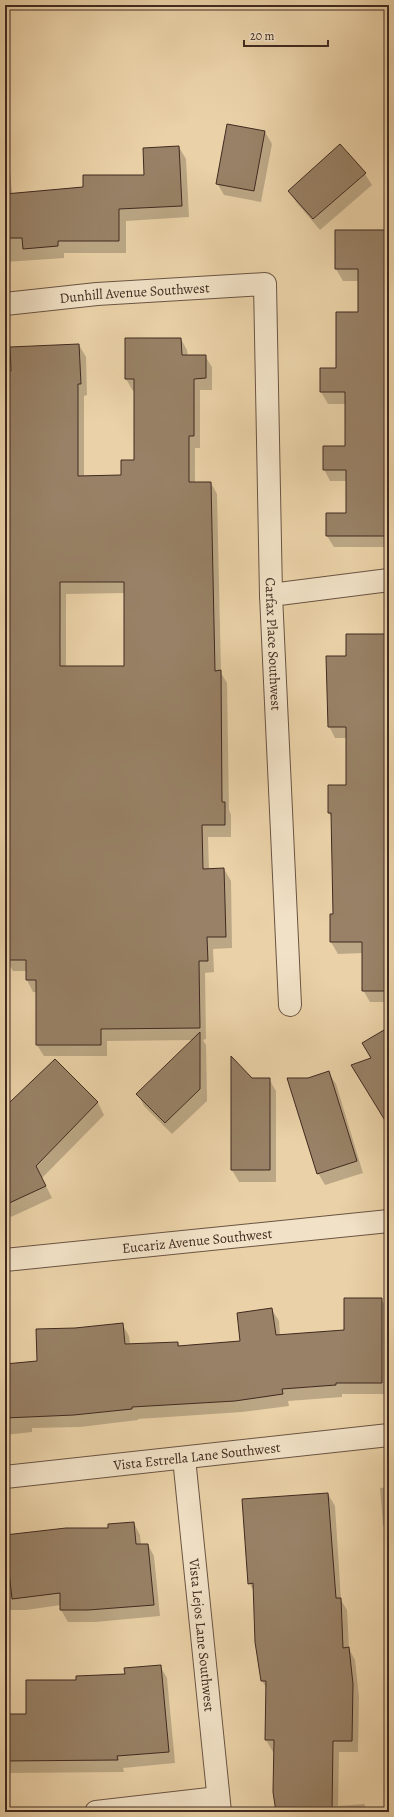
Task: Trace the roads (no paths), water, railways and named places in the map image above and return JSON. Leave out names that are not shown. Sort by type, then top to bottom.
[{"type":"street","name":"Dunhill Avenue Southwest","points":[[5,304],[97,294],[265,284]]},
{"type":"street","name":"Carfax Place Southwest","points":[[265,284],[271,595],[290,1005]]},
{"type":"street","points":[[271,595],[389,580]]},
{"type":"street","name":"Eucariz Avenue Southwest","points":[[5,1260],[389,1221]]},
{"type":"street","name":"Vista Estrella Lane Southwest","points":[[5,1477],[389,1435]]},
{"type":"street","name":"Vista Lejos Lane Southwest","points":[[184,1458],[219,1805]]},
{"type":"street","points":[[96,1812],[219,1805]]}]
